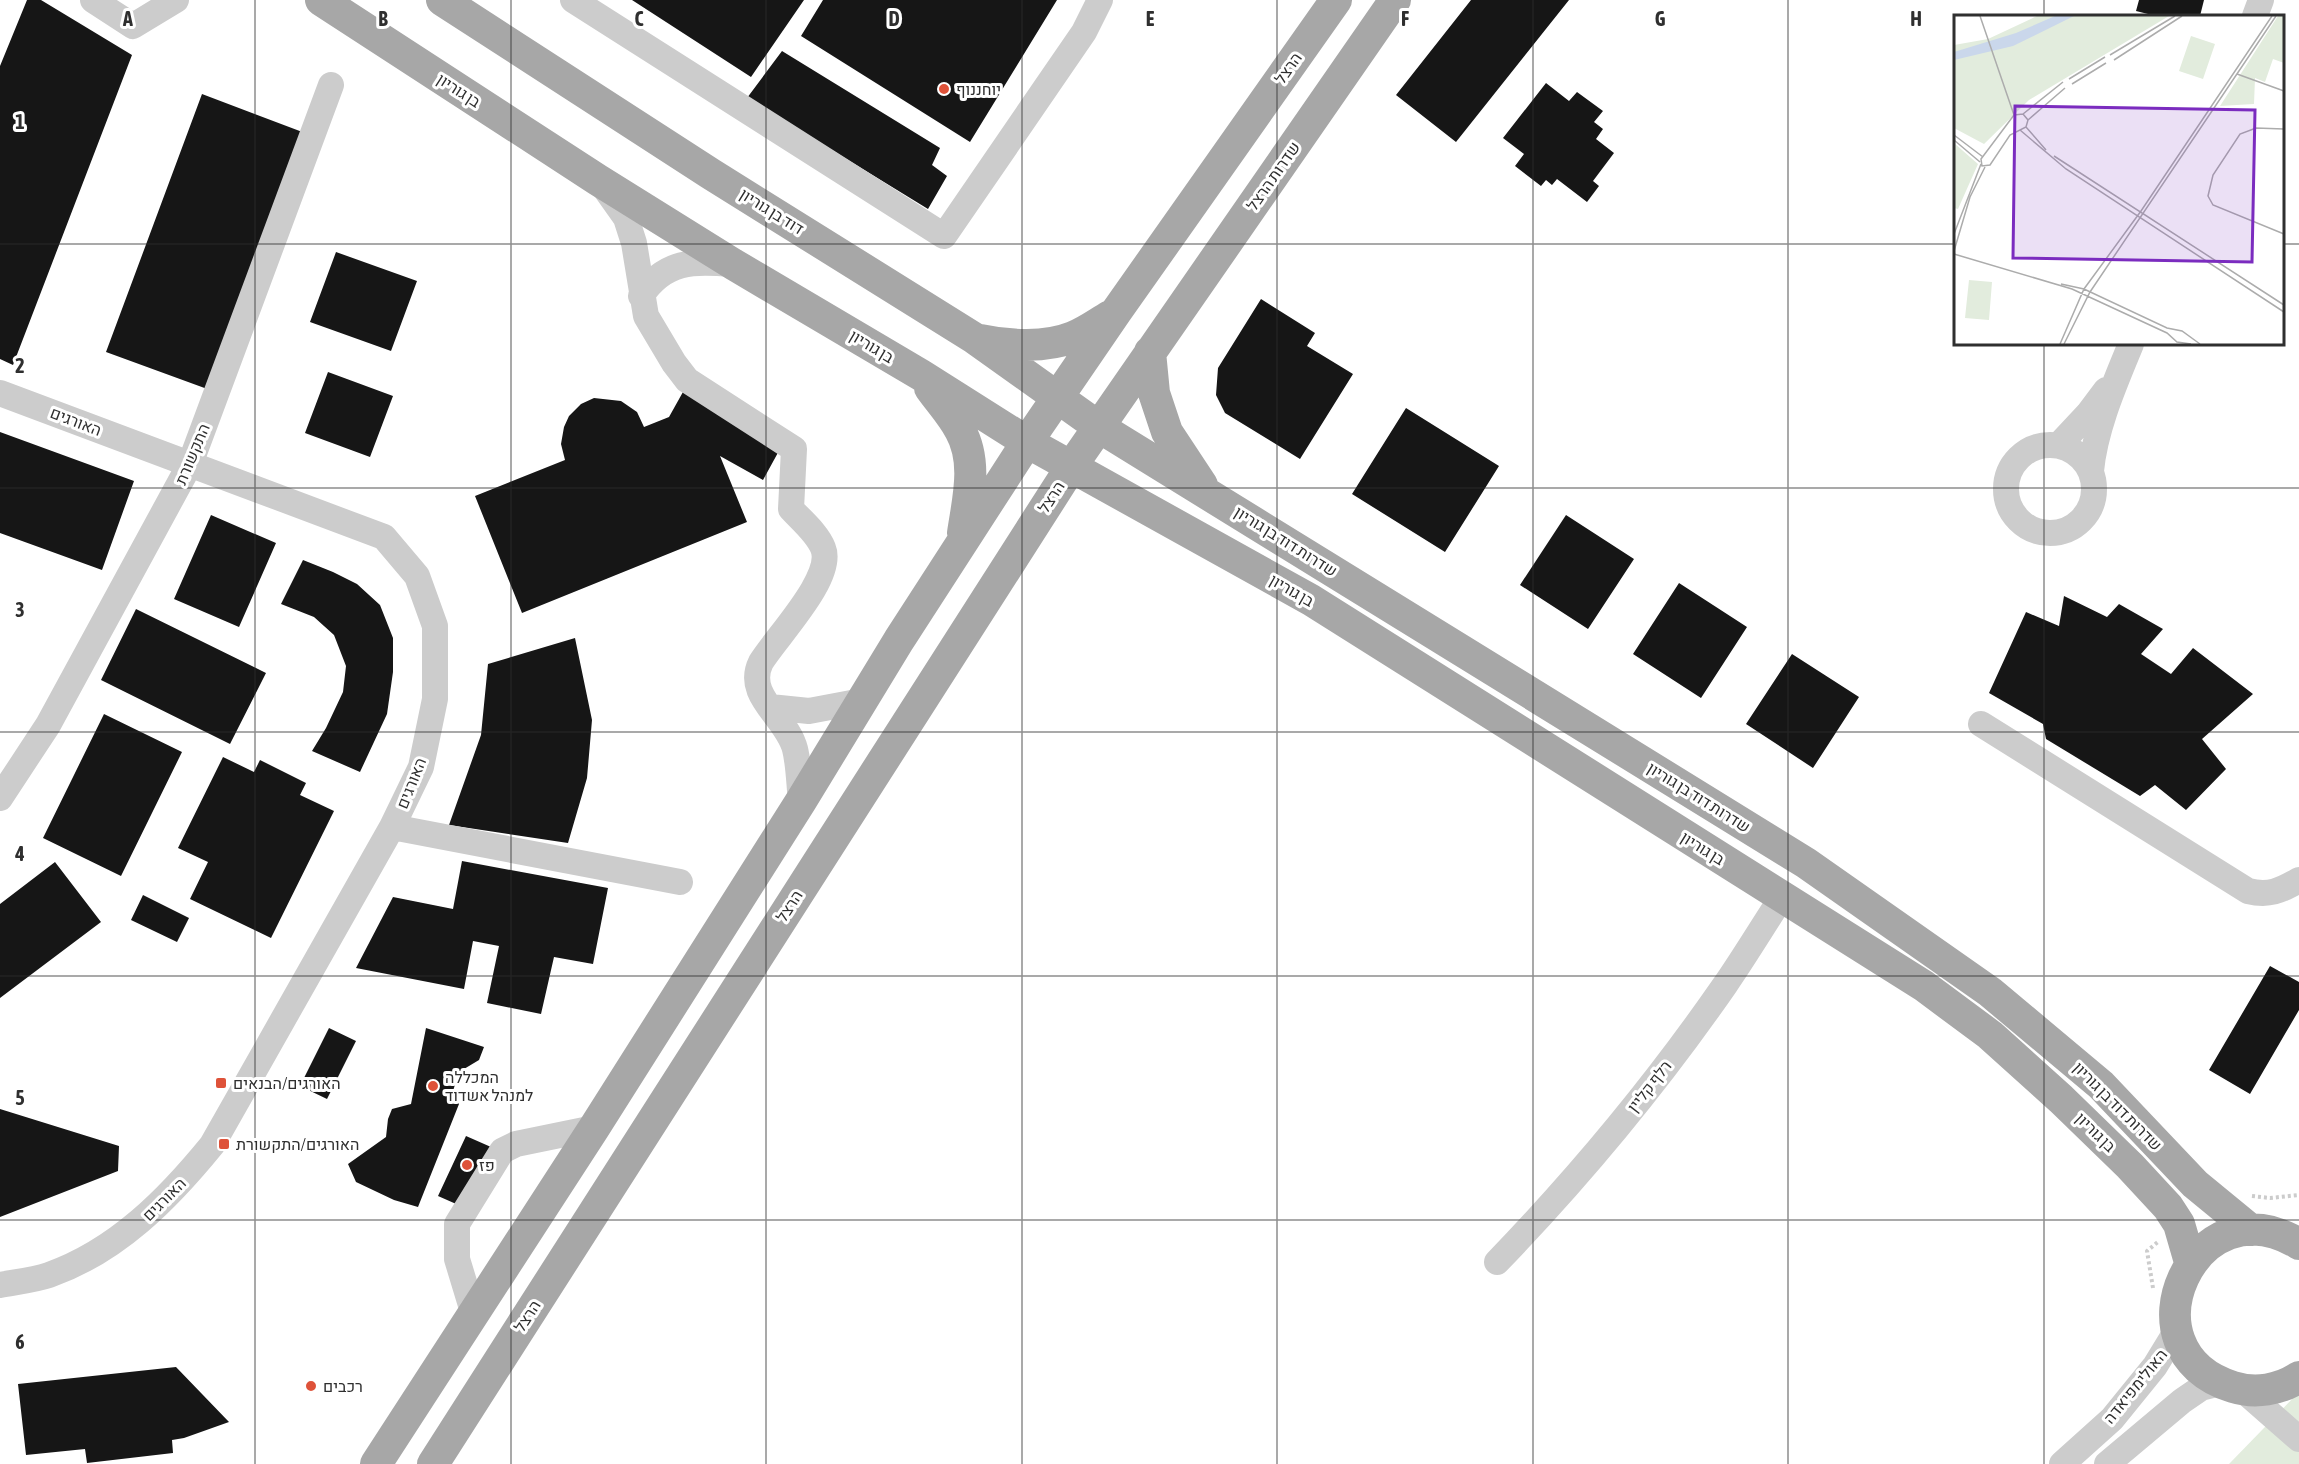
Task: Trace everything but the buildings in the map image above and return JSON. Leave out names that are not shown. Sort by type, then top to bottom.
[{"type":"main road","name":"בן גוריון","points":[[321,0],[598,180],[733,264],[921,375],[1027,442],[1311,600],[1924,986],[1990,1035],[2061,1099],[2168,1207],[2179,1224],[2190,1262]]},
{"type":"main road","name":"דוד בן גוריון","points":[[441,0],[711,174],[974,338],[1100,427]]},
{"type":"main road","name":"הרצל","points":[[1116,312],[1336,0]]},
{"type":"main road","name":"שדרות הרצל","points":[[1150,352],[1395,0]]},
{"type":"main road","points":[[974,338],[1002,345],[1022,345],[1071,338],[1116,312]]},
{"type":"main road","points":[[376,1464],[594,1128],[962,543],[1027,442],[1116,312]]},
{"type":"main road","points":[[1150,352],[1154,393],[1167,432],[1206,492]]},
{"type":"main road","name":"הרצל","points":[[433,1464],[1071,467],[1150,352]]},
{"type":"main road","points":[[921,375],[954,421],[967,446],[971,464],[970,488],[962,543]]},
{"type":"main road","name":"שדרות דוד בן גוריון","points":[[1100,427],[1806,863],[1990,992],[2101,1085],[2195,1184],[2251,1230]]},
{"type":"main road","points":[[2295,1236],[2251,1230],[2228,1234],[2207,1246],[2190,1262],[2179,1283],[2175,1306],[2177,1330],[2186,1352],[2201,1370],[2232,1387],[2268,1390],[2291,1383],[2299,1377]]},
{"type":"street","points":[[93,0],[133,26],[176,0]]},
{"type":"street","points":[[573,0],[944,236],[1084,32],[1100,0]]},
{"type":"street","points":[[2255,15],[2260,0]]},
{"type":"street","name":"התקשורת","points":[[0,798],[48,725],[190,464],[331,85]]},
{"type":"street","points":[[598,180],[626,218],[634,243],[646,316],[658,339],[687,380],[794,450],[791,509],[820,540],[825,551],[826,563],[819,582],[765,654],[757,669],[758,689],[783,723],[795,749],[801,801]]},
{"type":"street","points":[[641,296],[651,282],[664,271],[686,263],[733,264]]},
{"type":"street","points":[[2091,471],[2078,454],[2059,445],[2036,446],[2026,451],[2010,469],[2007,481],[2006,493],[2012,512],[2031,528],[2044,532],[2056,533],[2070,529],[2083,519],[2091,507],[2095,492],[2091,471],[2093,455],[2119,373],[2131,345]]},
{"type":"street","points":[[2059,445],[2088,414],[2119,373]]},
{"type":"street","name":"האורגים","points":[[0,393],[384,537],[417,576],[435,626],[435,699],[421,767],[392,827],[212,1145],[178,1187],[138,1224],[96,1253],[49,1275],[0,1285]]},
{"type":"street","points":[[770,707],[809,711],[862,701]]},
{"type":"street","points":[[1981,724],[2248,891],[2263,895],[2293,883],[2299,860]]},
{"type":"street","points":[[392,827],[680,882]]},
{"type":"street","name":"רלף קליין","points":[[1497,1262],[1551,1206],[1621,1123],[1725,985],[1782,897]]},
{"type":"street","points":[[474,1315],[457,1259],[457,1224],[502,1151],[516,1144],[594,1128]]},
{"type":"street","name":"האולימפיאדה","points":[[2062,1464],[2112,1419],[2155,1366],[2177,1330]]},
{"type":"street","points":[[2232,1387],[2299,1439]]},
{"type":"street","name":"האולימפיאדה","points":[[2108,1464],[2182,1401],[2201,1388],[2232,1387]]},
{"type":"green space","points":[[2299,1392],[2299,1464],[2229,1464]]},
{"type":"place","name":"יוחננוף","points":[[944,89]]},
{"type":"place","name":"האורגים/הבנאים","points":[[221,1083]]},
{"type":"place","name":"המכללה למנהל אשדוד","points":[[433,1086]]},
{"type":"place","name":"האורגים/התקשורת","points":[[224,1144]]},
{"type":"place","name":"פז","points":[[467,1165]]},
{"type":"place","name":"רכבים","points":[[311,1386]]}]
